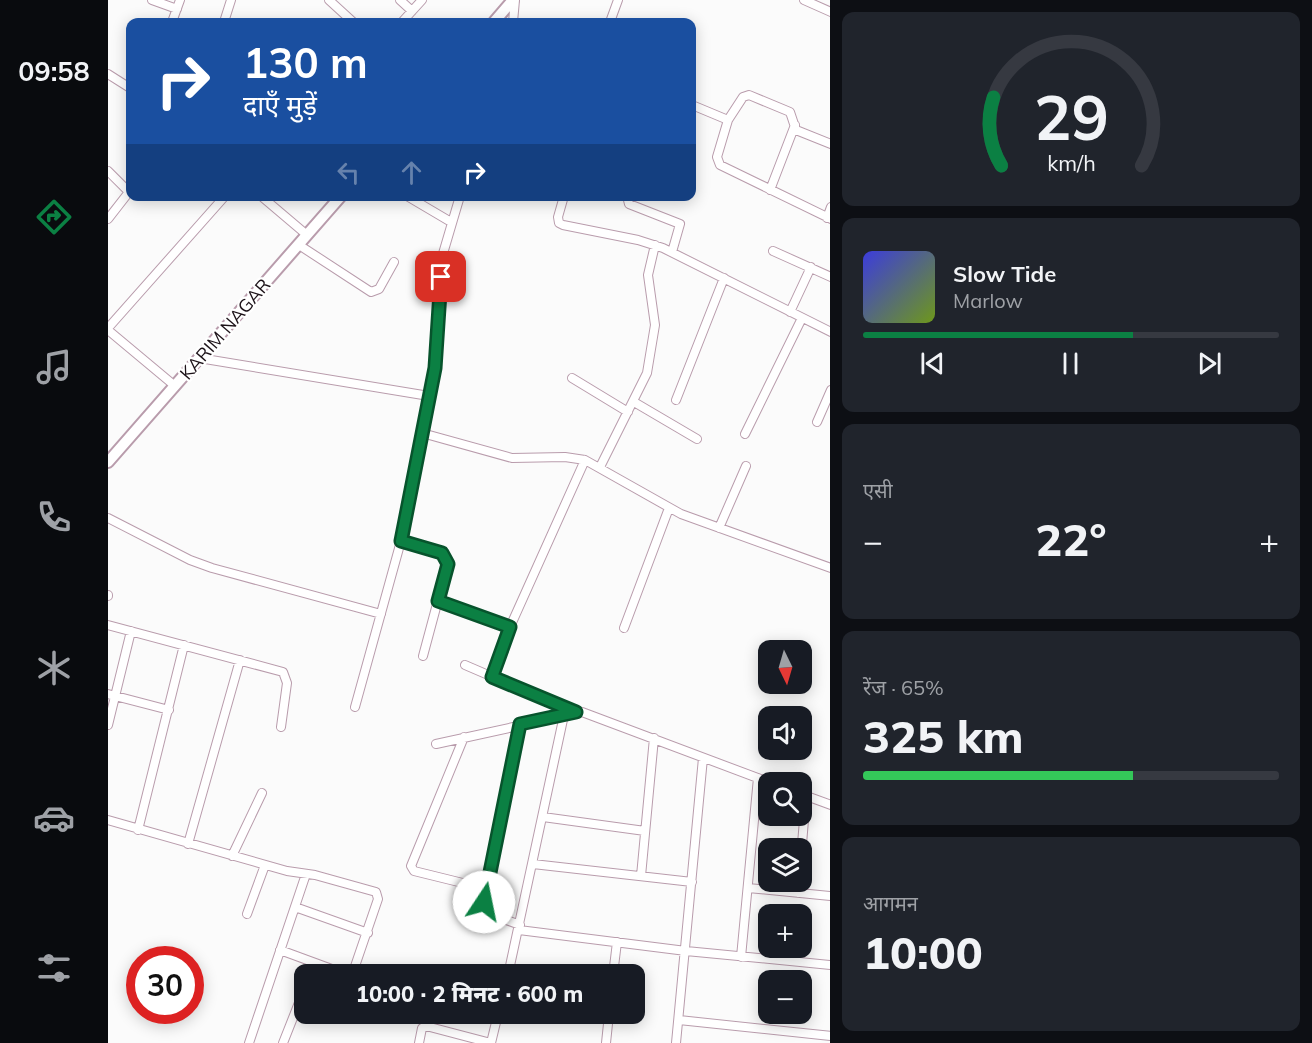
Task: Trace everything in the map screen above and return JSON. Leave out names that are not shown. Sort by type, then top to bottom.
[{"type":"street","points":[[152,0],[177,9]]},
{"type":"street","points":[[174,18],[180,0]]},
{"type":"street","points":[[225,18],[231,0]]},
{"type":"street","points":[[329,0],[343,18]]},
{"type":"street","points":[[400,0],[412,11]]},
{"type":"street","points":[[406,18],[422,0]]},
{"type":"street","points":[[498,18],[514,0]]},
{"type":"street","points":[[513,18],[514,0]]},
{"type":"street","points":[[611,18],[618,0]]},
{"type":"street","points":[[804,0],[830,12]]},
{"type":"street","points":[[108,74],[126,85]]},
{"type":"street","points":[[829,218],[718,163],[718,153],[728,120],[743,97],[748,95],[790,112],[797,131],[830,144]]},
{"type":"street","points":[[696,107],[728,120]]},
{"type":"street","points":[[770,190],[795,125]]},
{"type":"street","points":[[108,171],[126,189]]},
{"type":"street","points":[[108,219],[126,196]]},
{"type":"street","points":[[175,386],[108,329],[221,201]]},
{"type":"street","points":[[267,201],[307,235]]},
{"type":"street","name":"KARIM NAGAR","points":[[108,462],[337,201]]},
{"type":"street","points":[[415,201],[451,222]]},
{"type":"street","points":[[355,707],[401,541],[436,357],[442,257],[458,201]]},
{"type":"street","points":[[563,201],[558,217],[559,223],[655,245],[830,332]]},
{"type":"street","points":[[628,201],[629,204],[680,224],[672,252]]},
{"type":"street","points":[[299,245],[371,292],[379,289],[394,262]]},
{"type":"street","points":[[600,467],[646,377],[655,329],[647,280],[655,245]]},
{"type":"street","points":[[773,250],[830,276]]},
{"type":"street","points":[[790,312],[811,267]]},
{"type":"street","points":[[675,400],[724,278]]},
{"type":"street","points":[[745,434],[802,318]]},
{"type":"street","points":[[199,358],[429,396]]},
{"type":"street","points":[[573,378],[628,412]]},
{"type":"street","points":[[817,422],[830,392]]},
{"type":"street","points":[[633,402],[697,439]]},
{"type":"street","points":[[422,433],[512,458],[565,457],[585,460],[669,508],[830,568]]},
{"type":"street","points":[[492,677],[510,627],[585,460]]},
{"type":"street","points":[[719,528],[746,466]]},
{"type":"street","points":[[624,628],[669,508]]},
{"type":"street","points":[[108,518],[190,560],[212,568],[381,614]]},
{"type":"street","points":[[401,541],[442,553],[447,558],[448,564],[423,656]]},
{"type":"street","points":[[438,601],[510,627]]},
{"type":"street","points":[[108,626],[277,670],[287,677],[281,727]]},
{"type":"street","points":[[108,725],[112,695],[131,631]]},
{"type":"street","points":[[138,830],[184,645]]},
{"type":"street","points":[[188,844],[240,660]]},
{"type":"street","points":[[465,665],[576,712],[586,713],[758,778],[741,957]]},
{"type":"street","points":[[112,695],[169,710]]},
{"type":"street","points":[[436,744],[576,712]]},
{"type":"street","points":[[511,964],[564,715]]},
{"type":"street","points":[[520,724],[484,902],[486,911],[519,927],[686,951],[830,965]]},
{"type":"street","points":[[464,737],[411,866],[414,871],[487,889]]},
{"type":"street","points":[[641,876],[654,738]]},
{"type":"street","points":[[676,1043],[703,758]]},
{"type":"street","points":[[231,856],[262,793]]},
{"type":"street","points":[[812,798],[830,805]]},
{"type":"street","points":[[543,817],[645,831]]},
{"type":"street","points":[[108,820],[231,856],[376,892],[378,898],[368,933],[355,964]]},
{"type":"street","points":[[533,864],[692,882]]},
{"type":"street","points":[[247,914],[265,865]]},
{"type":"street","points":[[249,1043],[306,874]]},
{"type":"street","points":[[748,888],[830,896]]},
{"type":"street","points":[[295,907],[368,933]]},
{"type":"street","points":[[615,964],[617,942]]},
{"type":"street","points":[[280,951],[315,964]]},
{"type":"street","points":[[283,1043],[294,1015]]},
{"type":"street","points":[[679,1020],[830,1036]]},
{"type":"street","points":[[419,1043],[422,1028],[426,1026],[491,1043],[496,1024]]},
{"type":"street","points":[[606,1043],[608,1024]]},
{"type":"route","points":[[441,277],[435,368],[401,541],[442,553],[447,558],[448,564],[438,601],[510,627],[492,677],[576,712],[520,724],[484,902]]}]
